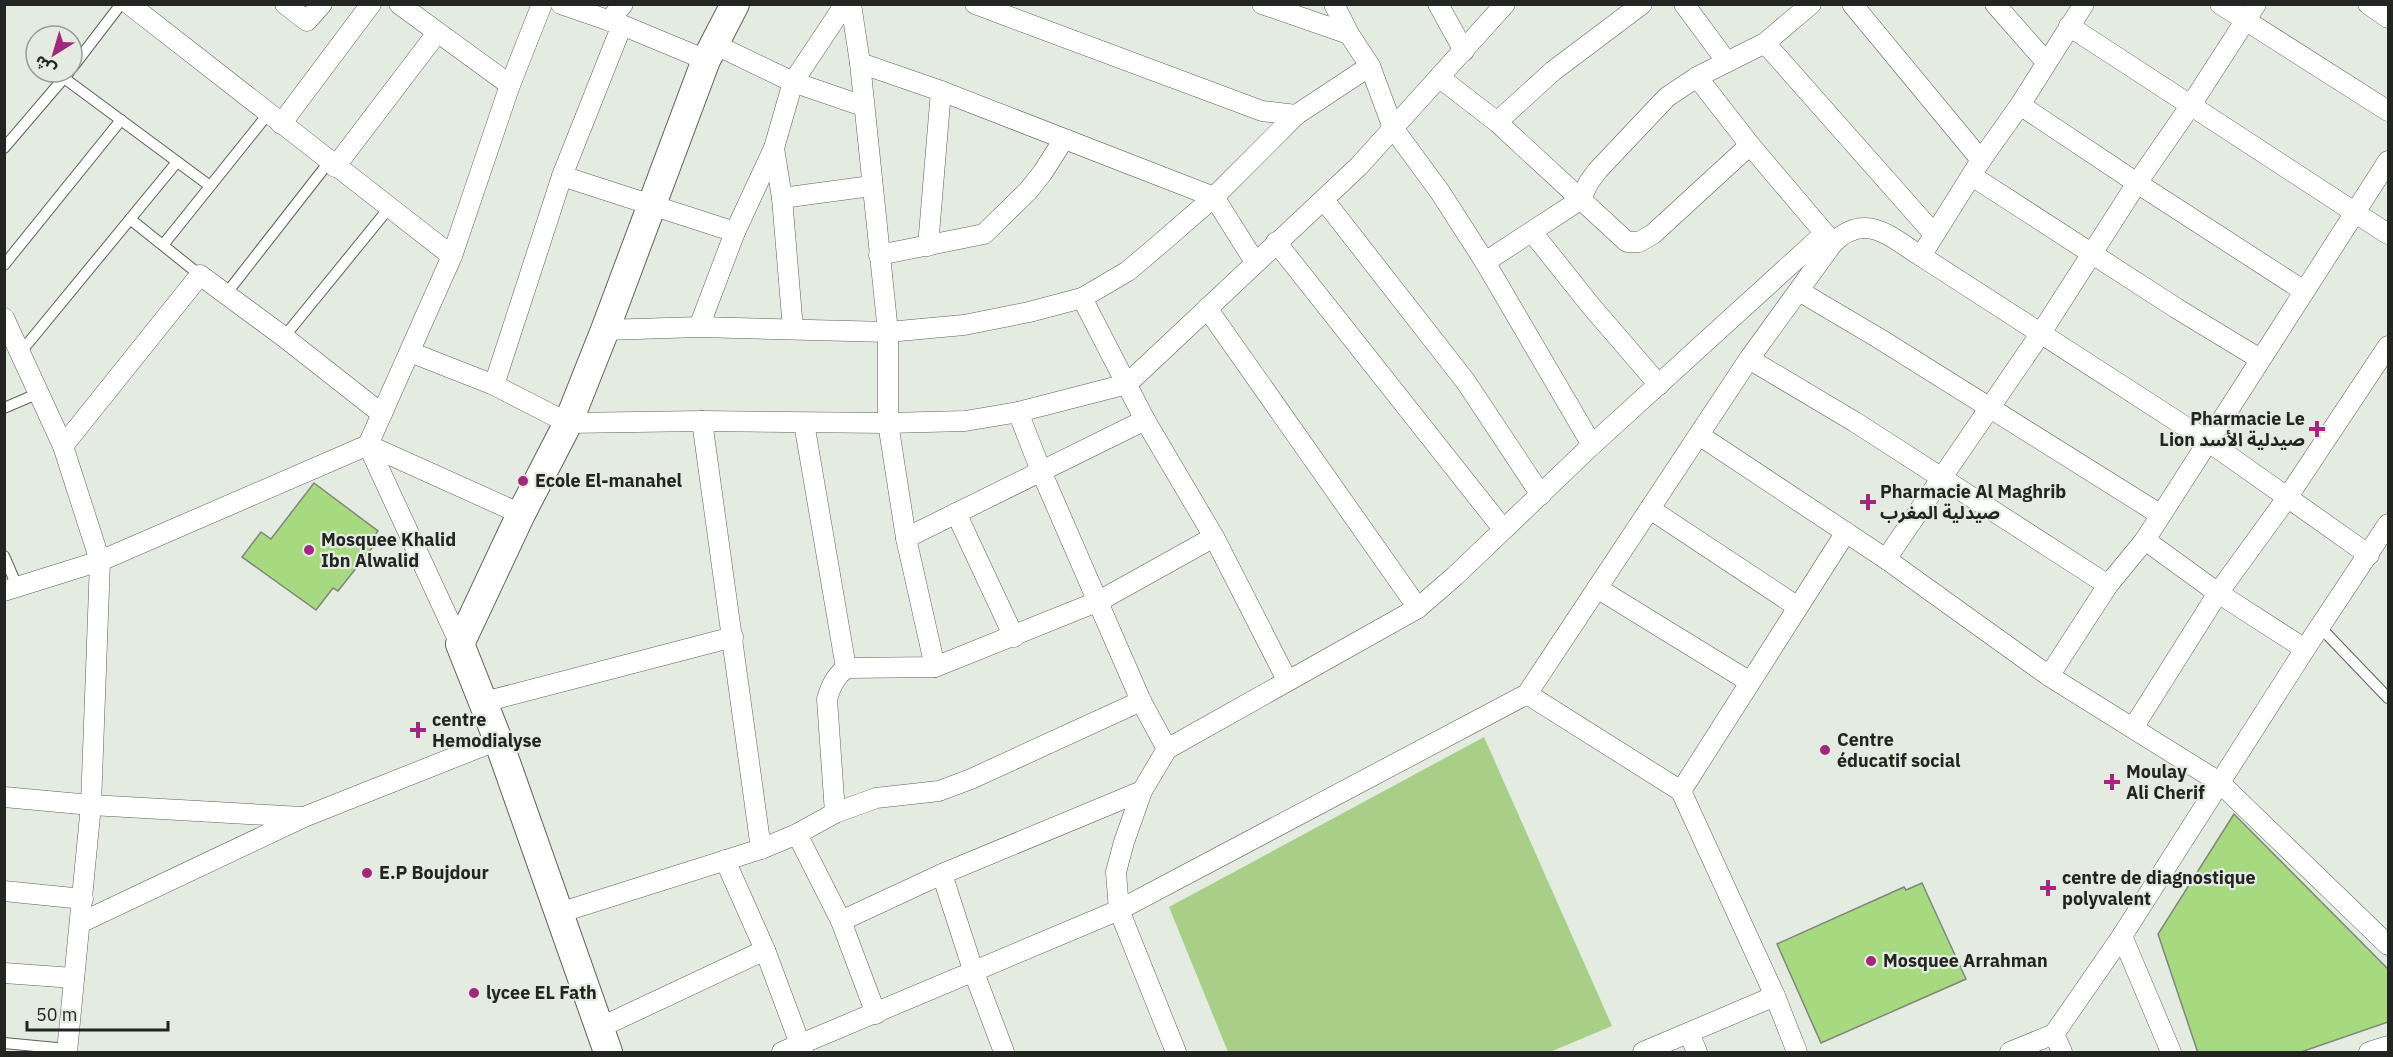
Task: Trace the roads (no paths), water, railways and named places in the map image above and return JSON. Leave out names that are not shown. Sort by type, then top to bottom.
[{"type":"main road","points":[[604,1040],[498,740],[460,644],[521,514],[568,423],[710,52],[735,4]]},
{"type":"street","points":[[129,4],[452,256]]},
{"type":"street","points":[[285,4],[308,21],[322,4]]},
{"type":"street","points":[[275,119],[371,4]]},
{"type":"street","points":[[399,4],[510,85]]},
{"type":"street","points":[[11,589],[100,561],[368,445],[452,256],[510,85],[542,4]]},
{"type":"street","points":[[561,4],[710,52],[862,106]]},
{"type":"street","points":[[494,385],[562,176],[623,4]]},
{"type":"street","points":[[699,327],[735,232],[774,148],[793,82],[845,4]]},
{"type":"street","points":[[850,4],[860,63],[862,106],[888,332],[888,423],[906,538],[935,667]]},
{"type":"street","points":[[975,4],[1262,111],[1296,115]]},
{"type":"street","points":[[1262,4],[1349,34]]},
{"type":"street","points":[[1334,4],[1349,34],[1370,66],[1393,128],[1440,192],[1485,262],[1592,445]]},
{"type":"street","points":[[1438,4],[1464,51]]},
{"type":"street","points":[[410,352],[494,385],[568,423],[965,422],[1018,412],[1126,384],[1255,261],[1324,200],[1440,78],[1505,4]]},
{"type":"street","points":[[1497,122],[1553,71],[1642,4]]},
{"type":"street","points":[[1684,4],[1727,62]]},
{"type":"street","points":[[1485,262],[1580,200],[1598,170],[1667,97],[1697,77],[1765,43],[1812,4]]},
{"type":"street","points":[[1852,4],[1977,168],[2093,253],[2176,308],[2260,359]]},
{"type":"street","points":[[1995,4],[2046,62]]},
{"type":"street","points":[[1921,256],[2085,4]]},
{"type":"street","points":[[2220,4],[2251,12],[2388,111]]},
{"type":"street","points":[[2368,4],[2388,18]]},
{"type":"street","points":[[1886,559],[2041,333],[2136,183],[2191,105],[2251,12]]},
{"type":"street","points":[[2069,26],[2388,234]]},
{"type":"street","points":[[332,164],[437,33]]},
{"type":"street","points":[[1765,43],[1934,234]]},
{"type":"street","points":[[860,63],[941,91],[1214,197],[1255,261]]},
{"type":"street","points":[[605,330],[699,327],[888,332],[964,325],[1029,312],[1082,298],[1128,271],[1214,197],[1296,115],[1370,66]]},
{"type":"street","points":[[1697,77],[1750,145],[1829,238]]},
{"type":"street","points":[[1440,78],[1497,122],[1628,242],[1639,242],[1653,234],[1750,145]]},
{"type":"street","points":[[928,246],[941,91]]},
{"type":"street","points":[[2020,105],[2304,291]]},
{"type":"street","points":[[879,255],[975,237],[993,227],[1028,192],[1064,139]]},
{"type":"street","points":[[774,148],[782,198],[793,329]]},
{"type":"street","points":[[2049,676],[2108,585],[2145,540],[2388,161]]},
{"type":"street","points":[[562,176],[735,232]]},
{"type":"street","points":[[782,198],[871,186]]},
{"type":"street","points":[[1324,200],[1466,382],[1541,495]]},
{"type":"street","points":[[1176,1053],[1119,910],[1116,872],[1142,791],[1167,749],[1418,608],[1455,576],[1592,445],[1829,238],[1841,236],[1861,226],[1874,227],[2209,442],[2368,555]]},
{"type":"street","points":[[1532,232],[1591,306],[1659,385]]},
{"type":"street","points":[[782,1053],[802,1048],[973,970],[1119,910],[1527,694],[1749,359],[1799,291],[1829,238]]},
{"type":"street","points":[[1276,242],[1503,529]]},
{"type":"street","points":[[63,446],[200,275],[382,414]]},
{"type":"street","points":[[1799,291],[2161,515]]},
{"type":"street","points":[[1082,298],[1145,420],[1214,537],[1287,680]]},
{"type":"street","points":[[1207,308],[1418,608]]},
{"type":"street","points":[[4,318],[63,446],[100,561],[91,805],[67,1051]]},
{"type":"street","points":[[2133,728],[2218,593],[2287,498],[2388,346]]},
{"type":"street","points":[[1749,359],[1855,422],[2108,585]]},
{"type":"street","points":[[1018,412],[1041,471],[1141,701],[1167,749]]},
{"type":"street","points":[[906,538],[1145,420]]},
{"type":"street","points":[[702,421],[761,849]]},
{"type":"street","points":[[804,423],[846,668]]},
{"type":"street","points":[[1699,435],[1886,559],[2049,676],[2219,782],[2388,945]]},
{"type":"street","points":[[368,445],[521,514]]},
{"type":"street","points":[[368,445],[460,644]]},
{"type":"street","points":[[1650,509],[1798,607]]},
{"type":"street","points":[[956,513],[1014,637]]},
{"type":"street","points":[[2010,1053],[2054,1034],[2122,936],[2219,782],[2388,524]]},
{"type":"street","points":[[1681,791],[1846,532]]},
{"type":"street","points":[[835,813],[826,699],[838,675],[846,668],[935,667],[1099,601],[1214,537]]},
{"type":"street","points":[[2145,540],[2218,593],[2305,650]]},
{"type":"street","points":[[1598,588],[1750,682]]},
{"type":"street","points":[[484,702],[733,637]]},
{"type":"street","points":[[1527,694],[1681,791],[1775,996],[1797,1053]]},
{"type":"street","points":[[559,912],[761,849],[797,834],[835,813],[876,798],[939,791],[971,779],[1141,701]]},
{"type":"street","points":[[80,922],[304,818],[498,740]]},
{"type":"street","points":[[841,921],[942,874],[1142,791]]},
{"type":"street","points":[[4,797],[91,805],[304,818]]},
{"type":"street","points":[[797,834],[841,921],[876,1014]]},
{"type":"street","points":[[725,860],[765,950],[802,1048]]},
{"type":"street","points":[[942,874],[973,970],[1004,1053]]},
{"type":"street","points":[[4,891],[83,899]]},
{"type":"street","points":[[2122,936],[2171,1053]]},
{"type":"street","points":[[604,1040],[765,950]]},
{"type":"street","points":[[4,973],[74,978]]},
{"type":"street","points":[[1643,1053],[1775,996]]},
{"type":"street","points":[[1689,1033],[1697,1053]]},
{"type":"street","points":[[2054,1034],[2062,1053]]},
{"type":"street","points":[[2369,1053],[2388,1046]]},
{"type":"lane","points":[[84,52],[121,4]]},
{"type":"lane","points":[[4,148],[59,84]]},
{"type":"lane","points":[[78,84],[121,120],[210,186]]},
{"type":"lane","points":[[163,245],[210,186],[275,119]]},
{"type":"lane","points":[[4,265],[121,120]]},
{"type":"lane","points":[[20,353],[177,162]]},
{"type":"lane","points":[[226,294],[332,164]]},
{"type":"lane","points":[[284,337],[389,208]]},
{"type":"lane","points":[[130,219],[200,275]]},
{"type":"lane","points":[[4,408],[39,393]]},
{"type":"lane","points":[[4,556],[11,589]]},
{"type":"lane","points":[[2320,627],[2388,698]]},
{"type":"lane","points":[[4,1043],[67,1051]]},
{"type":"place","name":"Pharmacie Le Lion صيدلية الأسد","points":[[2317,429]]},
{"type":"place","name":"Ecole El-manahel","points":[[523,481]]},
{"type":"place","name":"Pharmacie Al Maghrib صيدلية المغرب","points":[[1868,502]]},
{"type":"place","name":"Mosquee Khalid Ibn Alwalid","points":[[309,550]]},
{"type":"place","name":"centre Hemodialyse","points":[[418,730]]},
{"type":"place","name":"Centre éducatif social","points":[[1825,750]]},
{"type":"place","name":"Moulay Ali Cherif","points":[[2112,782]]},
{"type":"place","name":"E.P Boujdour","points":[[367,873]]},
{"type":"place","name":"centre de diagnostique polyvalent","points":[[2048,888]]},
{"type":"place","name":"Mosquee Arrahman","points":[[1871,961]]},
{"type":"place","name":"lycee EL Fath","points":[[474,993]]}]
